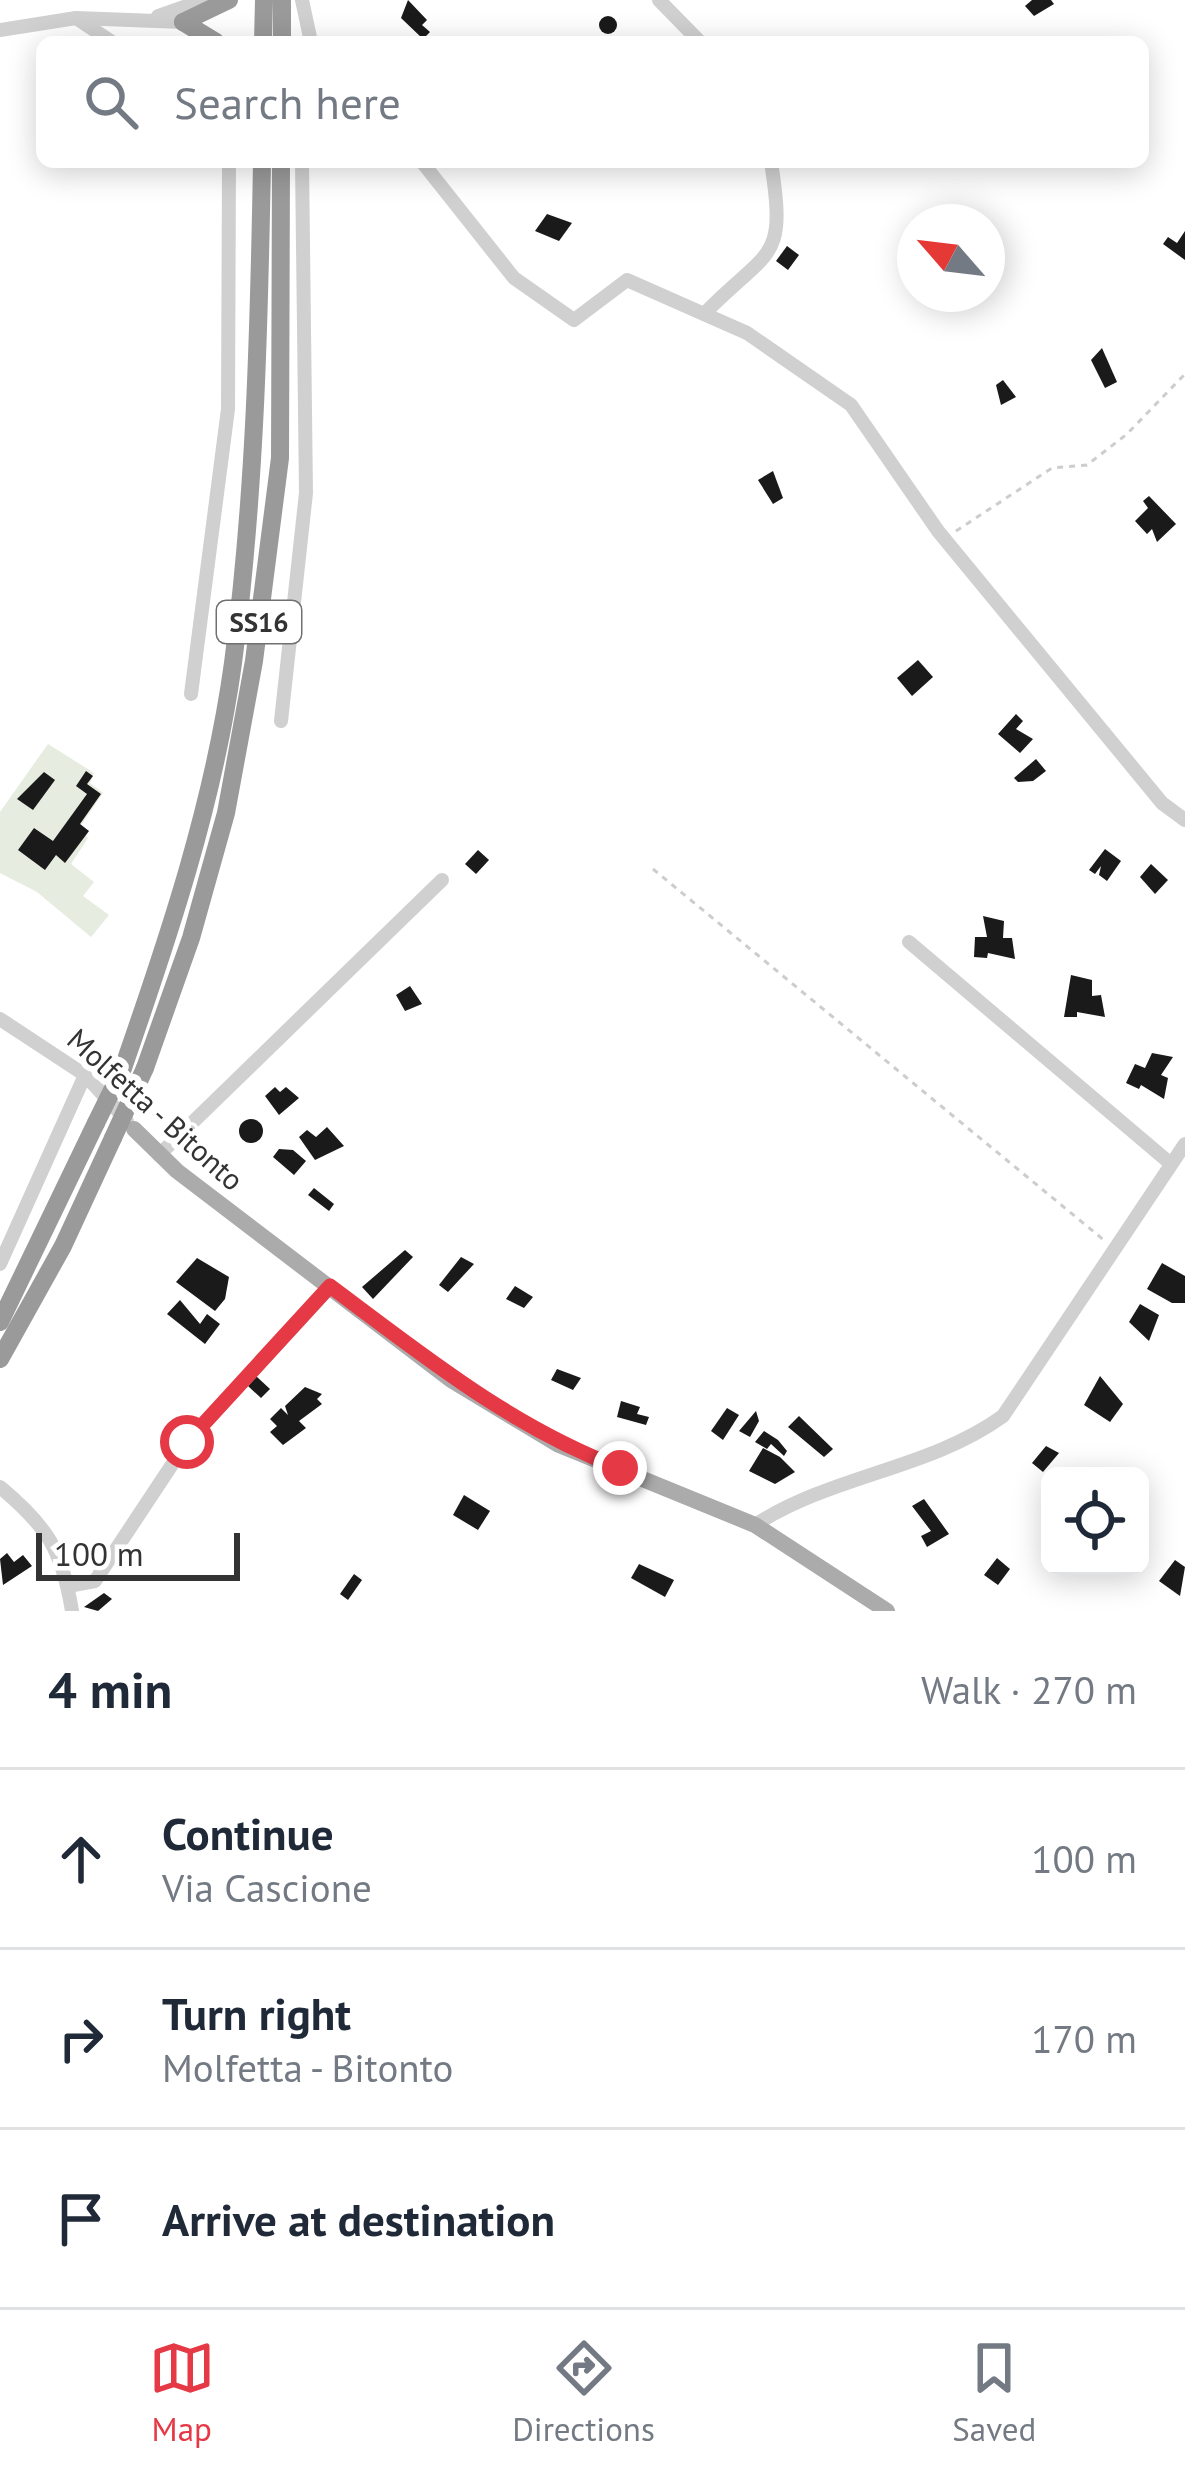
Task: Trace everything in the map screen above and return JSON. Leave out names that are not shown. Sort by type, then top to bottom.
[{"type":"highway","points":[[183,22],[229,0]]},
{"type":"highway","points":[[263,36],[264,0]]},
{"type":"highway","points":[[282,0],[282,36]]},
{"type":"highway","points":[[183,22],[206,36]]},
{"type":"highway","name":"SS16","points":[[0,1322],[123,1068],[188,867],[232,667],[258,423],[262,168]]},
{"type":"highway","name":"SS16","points":[[0,1359],[62,1246],[145,1068],[191,938],[226,813],[254,661],[280,458],[281,168]]},
{"type":"main road","name":"Molfetta - Bitonto","points":[[134,1130],[159,1155],[451,1379],[557,1444],[755,1525],[887,1611]]},
{"type":"street","points":[[148,19],[204,0]]},
{"type":"street","points":[[302,0],[309,36]]},
{"type":"street","points":[[659,0],[694,36]]},
{"type":"street","points":[[76,18],[103,36]]},
{"type":"street","points":[[0,30],[76,18],[183,22]]},
{"type":"street","points":[[191,694],[228,410],[229,168]]},
{"type":"street","points":[[280,721],[306,494],[302,168]]},
{"type":"street","points":[[427,168],[514,278],[574,320],[627,280],[747,333],[851,405],[944,539],[1162,803],[1185,820]]},
{"type":"street","points":[[704,314],[769,255],[781,223],[772,168]]},
{"type":"street","points":[[159,1155],[442,880]]},
{"type":"street","points":[[909,942],[1171,1164]]},
{"type":"street","name":"Molfetta - Bitonto","points":[[0,1019],[85,1075],[134,1130]]},
{"type":"street","points":[[0,1264],[85,1075]]},
{"type":"street","points":[[755,1525],[811,1496],[973,1436],[1003,1416],[1185,1144]]},
{"type":"street","points":[[68,1586],[95,1581],[187,1442],[330,1286]]},
{"type":"street","points":[[0,1487],[35,1516],[63,1558],[72,1611]]},
{"type":"path","points":[[944,539],[1052,468],[1087,465],[1127,434],[1185,374]]},
{"type":"path","points":[[653,869],[1116,1250]]},
{"type":"shaded area","points":[[48,744],[94,773],[90,783],[103,793],[79,828],[88,838],[71,864],[94,882],[83,896],[109,915],[91,937],[37,892],[0,873],[0,812]]},
{"type":"building","points":[[408,0],[427,20],[422,25],[430,32],[420,36],[401,18]]},
{"type":"building","points":[[1032,0],[1054,4],[1034,16],[1025,6]]},
{"type":"building","points":[[608,16],[617,25],[608,34],[599,25]]},
{"type":"building","points":[[547,214],[572,223],[559,241],[535,231]]},
{"type":"building","points":[[1185,231],[1185,260],[1163,244],[1168,237],[1177,243]]},
{"type":"building","points":[[787,246],[799,255],[788,270],[776,261]]},
{"type":"building","points":[[1102,348],[1117,382],[1105,388],[1091,360]]},
{"type":"building","points":[[1003,380],[1016,397],[1001,405],[996,385]]},
{"type":"building","points":[[773,471],[783,498],[773,504],[758,480]]},
{"type":"building","points":[[1149,496],[1176,524],[1157,542],[1152,529],[1147,534],[1135,521],[1148,508],[1143,501]]},
{"type":"building","points":[[918,660],[933,677],[912,696],[897,678]]},
{"type":"building","points":[[1016,714],[1023,721],[1016,729],[1033,739],[1020,753],[998,734]]},
{"type":"building","points":[[1036,759],[1046,771],[1033,781],[1018,782],[1014,778]]},
{"type":"building","points":[[86,771],[93,776],[87,784],[101,794],[80,824],[89,831],[65,863],[56,855],[45,870],[18,850],[34,828],[53,841],[87,794],[76,786]]},
{"type":"building","points":[[44,772],[55,780],[33,810],[17,799]]},
{"type":"building","points":[[1105,849],[1121,861],[1107,881],[1099,875],[1101,866],[1095,874],[1089,870]]},
{"type":"building","points":[[478,850],[489,860],[476,874],[465,864]]},
{"type":"building","points":[[1151,864],[1168,880],[1155,894],[1140,877]]},
{"type":"building","points":[[983,916],[1004,921],[1003,938],[1012,938],[1015,959],[988,953],[987,958],[974,957],[975,937],[987,937]]},
{"type":"building","points":[[1071,975],[1092,980],[1092,996],[1101,995],[1105,1017],[1077,1012],[1077,1017],[1064,1017]]},
{"type":"building","points":[[410,986],[422,1004],[405,1011],[396,995]]},
{"type":"building","points":[[1152,1053],[1173,1057],[1161,1075],[1168,1078],[1164,1099],[1141,1085],[1139,1089],[1126,1083],[1135,1064],[1145,1068]]},
{"type":"building","points":[[275,1087],[280,1092],[286,1087],[299,1098],[279,1115],[265,1096]]},
{"type":"building","points":[[251,1119],[263,1131],[251,1143],[239,1131]]},
{"type":"building","points":[[327,1127],[344,1146],[315,1160],[299,1137],[307,1130],[316,1137]]},
{"type":"building","points":[[279,1149],[293,1150],[306,1161],[294,1175],[273,1157]]},
{"type":"building","points":[[314,1188],[334,1204],[329,1211],[308,1195]]},
{"type":"building","points":[[405,1250],[413,1257],[373,1299],[362,1287]]},
{"type":"building","points":[[461,1257],[474,1264],[448,1292],[439,1285]]},
{"type":"building","points":[[197,1258],[229,1277],[225,1299],[215,1311],[176,1282]]},
{"type":"building","points":[[1162,1263],[1185,1276],[1185,1303],[1172,1303],[1147,1289]]},
{"type":"building","points":[[515,1286],[533,1297],[524,1308],[506,1299]]},
{"type":"building","points":[[180,1300],[200,1324],[207,1314],[220,1324],[205,1344],[167,1314]]},
{"type":"building","points":[[1140,1304],[1159,1315],[1149,1341],[1129,1322]]},
{"type":"building","points":[[557,1369],[581,1378],[573,1390],[551,1380]]},
{"type":"building","points":[[256,1376],[270,1389],[261,1398],[248,1386]]},
{"type":"building","points":[[1100,1376],[1123,1404],[1110,1422],[1084,1405]]},
{"type":"building","points":[[305,1387],[322,1394],[317,1399],[322,1404],[299,1421],[306,1428],[283,1445],[270,1432],[277,1426],[270,1419],[281,1408],[288,1415],[285,1406]]},
{"type":"building","points":[[621,1401],[640,1407],[637,1414],[649,1417],[646,1425],[617,1417]]},
{"type":"building","points":[[727,1408],[739,1415],[723,1440],[711,1431]]},
{"type":"building","points":[[756,1411],[759,1421],[750,1437],[739,1431]]},
{"type":"building","points":[[799,1416],[833,1449],[824,1457],[788,1427]]},
{"type":"building","points":[[764,1431],[787,1451],[784,1456],[771,1444],[767,1449],[755,1442]]},
{"type":"building","points":[[1046,1446],[1059,1453],[1041,1470],[1032,1463]]},
{"type":"building","points":[[763,1448],[795,1472],[775,1484],[749,1471]]},
{"type":"building","points":[[464,1495],[490,1511],[478,1530],[453,1515]]},
{"type":"building","points":[[924,1499],[949,1534],[927,1547],[921,1536],[931,1531],[912,1506]]},
{"type":"building","points":[[7,1553],[14,1562],[23,1555],[32,1566],[3,1585],[0,1559]]},
{"type":"building","points":[[997,1558],[1010,1569],[998,1585],[984,1575]]},
{"type":"building","points":[[1175,1560],[1185,1567],[1180,1596],[1159,1581]]},
{"type":"building","points":[[639,1564],[674,1580],[665,1597],[631,1578]]},
{"type":"building","points":[[354,1574],[362,1580],[348,1600],[340,1594]]},
{"type":"building","points":[[104,1593],[112,1599],[98,1611],[84,1607]]},
{"type":"route","points":[[187,1442],[330,1286],[451,1379],[557,1444],[620,1468]]}]
